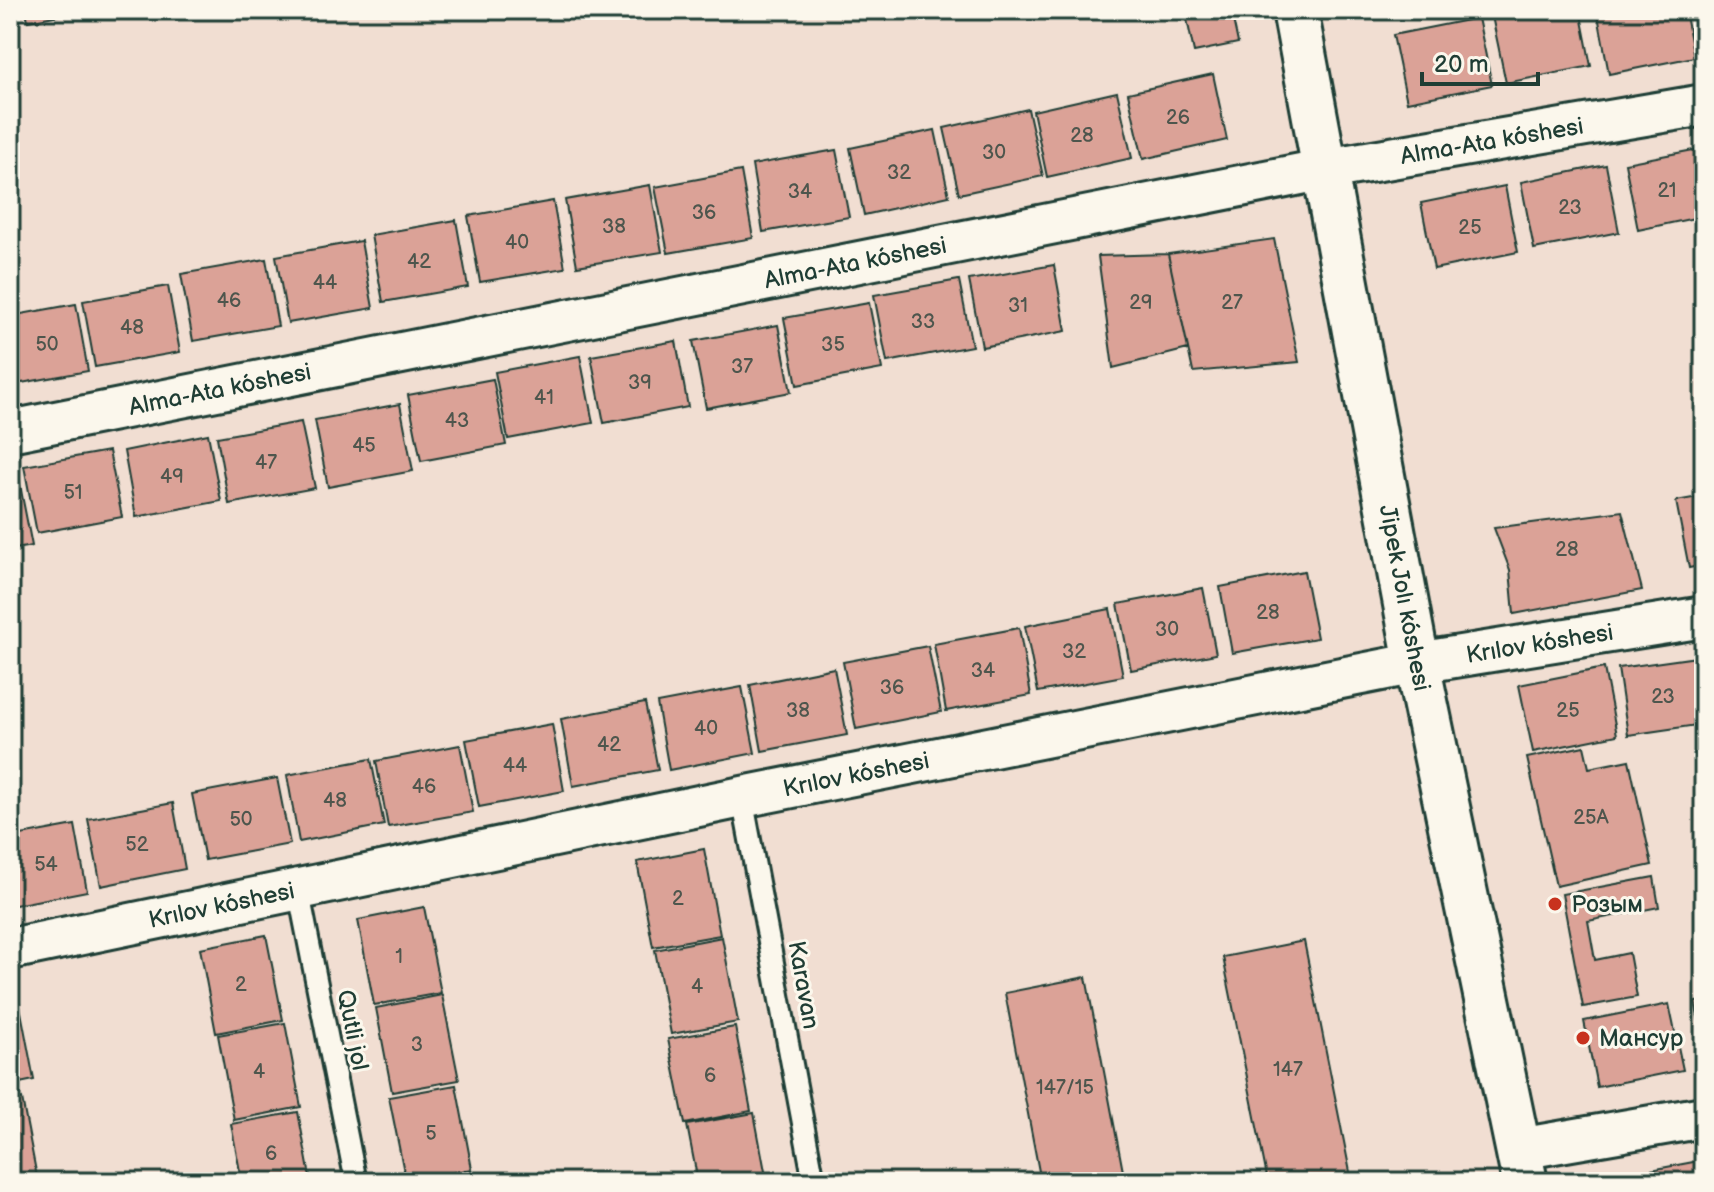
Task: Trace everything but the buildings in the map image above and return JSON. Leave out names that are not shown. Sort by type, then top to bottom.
[{"type":"street","name":"Jipek Jolı kóshesi","points":[[1295,10],[1417,663],[1522,1165]]},
{"type":"street","name":"Alma-Ata kóshesi","points":[[10,431],[1326,169],[1704,105]]},
{"type":"street","name":"Krılov kóshesi","points":[[10,949],[742,797],[1417,663],[1704,617]]},
{"type":"street","points":[[1522,1165],[1704,1117]]},
{"type":"lane","name":"Karavan","points":[[742,797],[814,1182]]},
{"type":"lane","name":"Qutli jol","points":[[298,888],[356,1182]]},
{"type":"place","name":"Розым","points":[[1555,904]]},
{"type":"place","name":"Мансур","points":[[1583,1038]]}]
